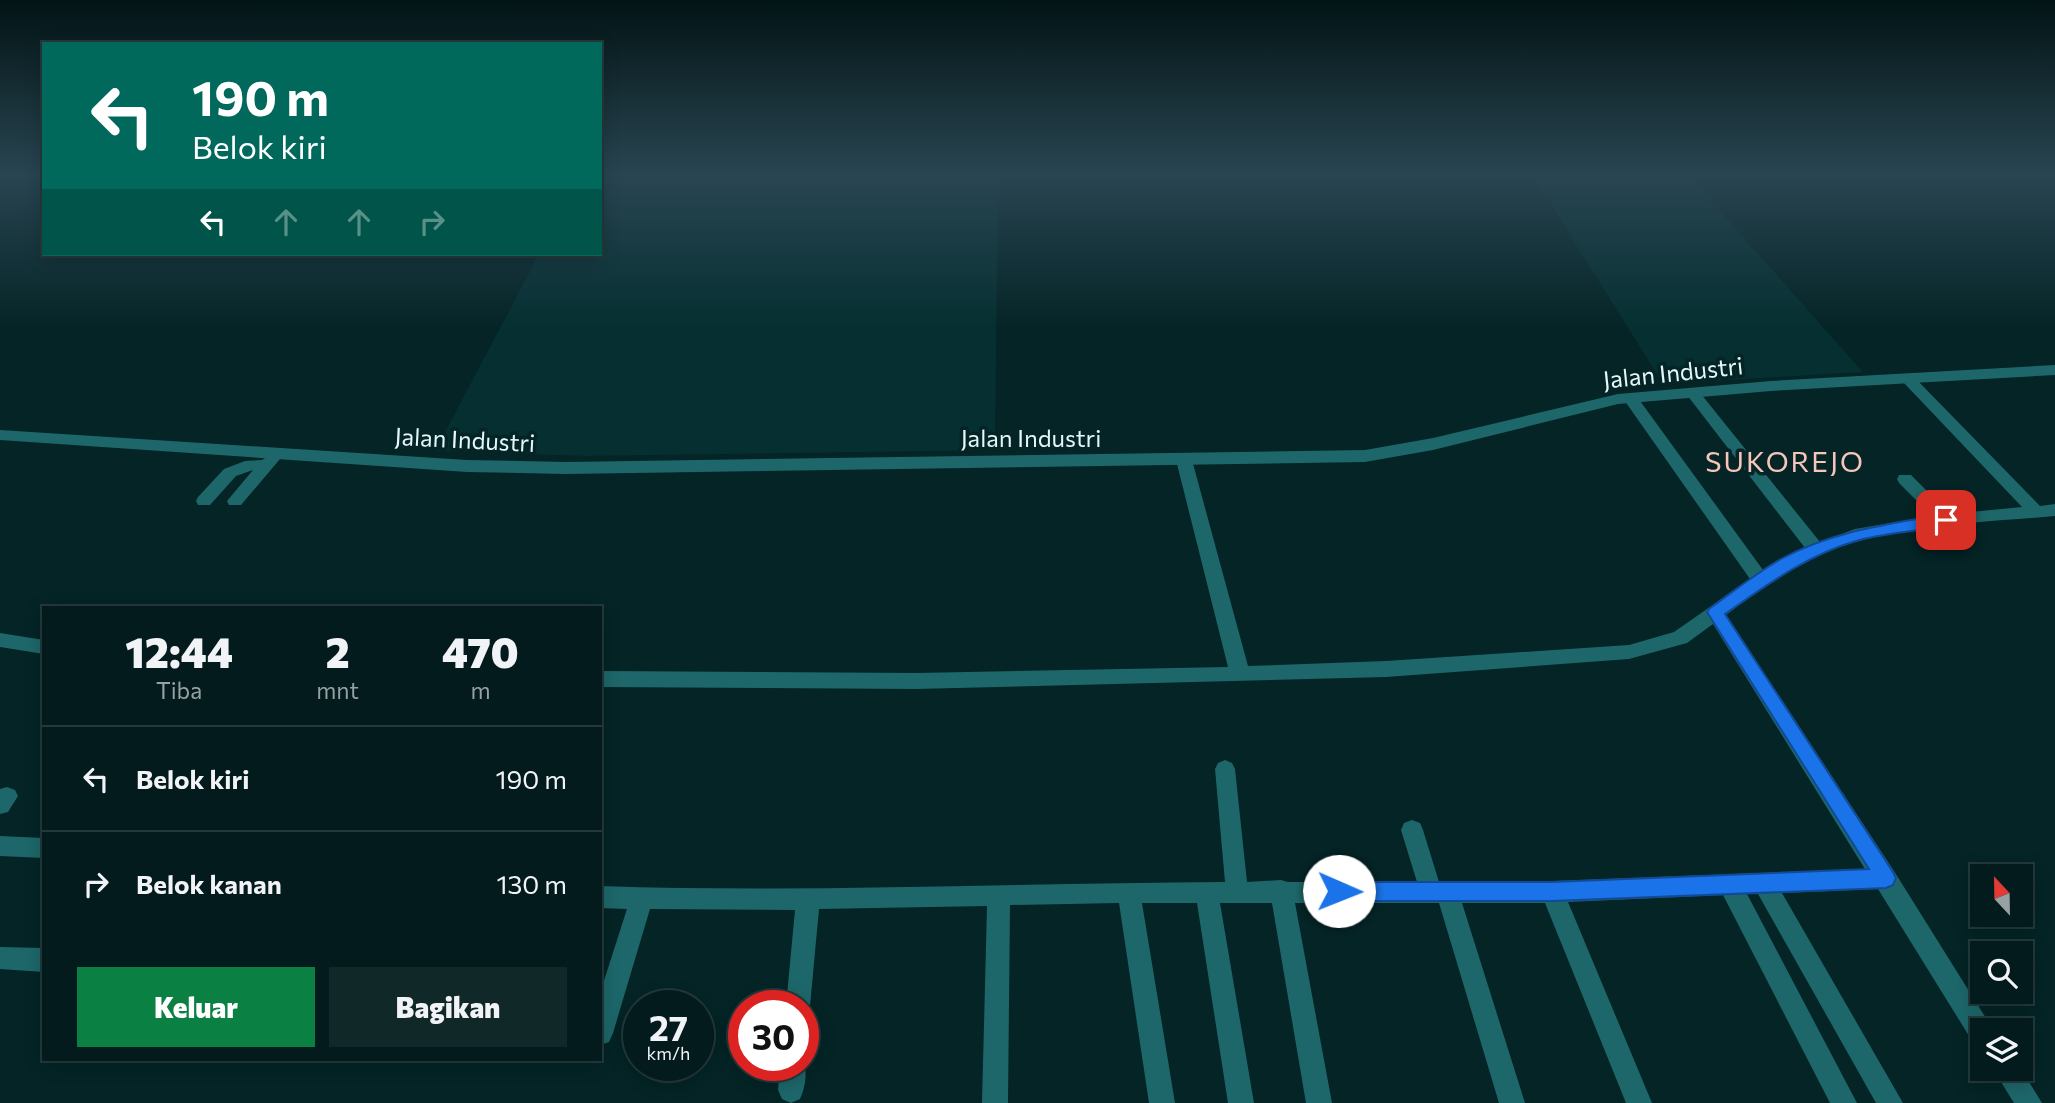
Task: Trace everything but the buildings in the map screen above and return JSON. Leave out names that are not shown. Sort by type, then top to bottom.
[{"type":"street","name":"Jalan Industri","points":[[0,435],[272,459],[617,469],[1384,454],[1630,397],[2055,370]]},
{"type":"street","points":[[1909,380],[2046,511]]},
{"type":"street","points":[[1692,392],[1816,550]]},
{"type":"street","points":[[1630,397],[1760,580]]},
{"type":"street","points":[[204,501],[234,467],[272,459]]},
{"type":"street","points":[[234,501],[272,459]]},
{"type":"street","points":[[1184,460],[1240,674]]},
{"type":"street","points":[[1905,479],[1946,520]]},
{"type":"street","points":[[602,679],[916,681],[1240,674],[1386,668],[1629,652],[1680,638],[1760,580],[1816,550],[1855,535],[1946,520],[2046,511]]},
{"type":"street","points":[[1716,612],[1972,1018]]},
{"type":"street","points":[[0,640],[42,646]]},
{"type":"street","points":[[1225,769],[1237,891]]},
{"type":"street","points":[[1412,830],[1440,892],[1513,1103]]},
{"type":"street","points":[[0,846],[42,848]]},
{"type":"street","points":[[602,897],[641,900],[807,899],[1281,890],[1552,892],[1886,878]]},
{"type":"street","points":[[1765,884],[1890,1103]]},
{"type":"street","points":[[1730,885],[1844,1103]]},
{"type":"street","points":[[1281,890],[1319,1103]]},
{"type":"street","points":[[1206,891],[1241,1103]]},
{"type":"street","points":[[1129,892],[1161,1103]]},
{"type":"street","points":[[1552,892],[1639,1103]]},
{"type":"street","points":[[995,1103],[999,895]]},
{"type":"street","points":[[799,990],[807,899]]},
{"type":"street","points":[[602,1026],[641,900]]},
{"type":"street","points":[[0,958],[42,960]]},
{"type":"street","points":[[2014,1081],[2029,1103]]},
{"type":"shaded area","points":[[602,225],[997,225],[995,450],[585,456],[435,451],[538,256],[602,256]]},
{"type":"shaded area","points":[[1564,225],[1733,225],[1863,372],[1663,384]]},
{"type":"district","name":"SUKOREJO","points":[[1785,461]]},
{"type":"route","points":[[1339,891],[1552,892],[1886,878],[1716,612],[1786,563],[1816,550],[1855,535],[1946,520]]}]
